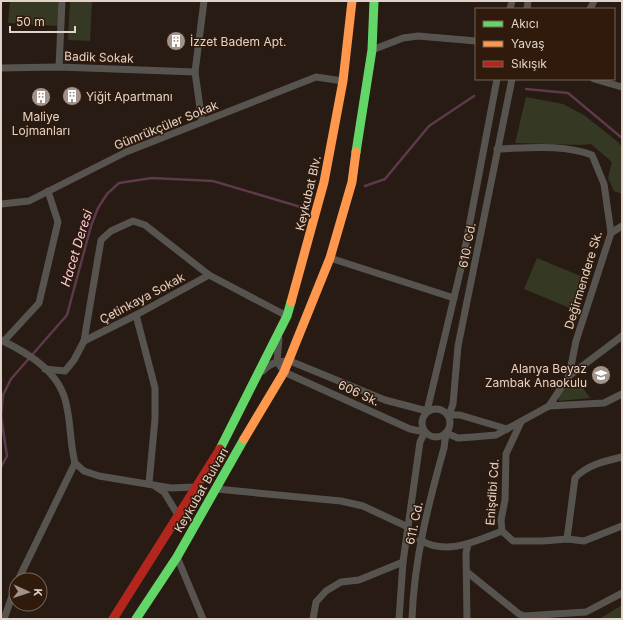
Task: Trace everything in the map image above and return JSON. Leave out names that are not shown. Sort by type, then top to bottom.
[{"type":"highway","name":"Keykubat Blv.","points":[[254,382],[287,316],[324,182],[343,81],[352,1]]},
{"type":"highway","points":[[284,372],[290,361],[330,258],[352,182],[372,50],[374,1]]},
{"type":"highway","name":"Keykubat Bulvarı","points":[[136,619],[177,557],[284,372]]},
{"type":"highway","name":"Keykubat Bulvarı","points":[[113,619],[220,449],[254,382]]},
{"type":"street","points":[[59,67],[62,1]]},
{"type":"street","points":[[202,122],[195,72],[204,1]]},
{"type":"street","points":[[372,50],[403,38],[418,36],[475,41]]},
{"type":"street","name":"Badik Sokak","points":[[1,68],[59,67],[195,72]]},
{"type":"street","name":"Gümrükçüler Sokak","points":[[1,204],[29,201],[126,152],[316,77],[343,81]]},
{"type":"street","name":"610. Cd.","points":[[427,411],[454,298],[497,80]]},
{"type":"street","name":"610. Cd.","points":[[448,415],[453,404],[458,346],[512,80]]},
{"type":"street","points":[[598,80],[622,87]]},
{"type":"street","name":"Değirmendere Sk.","points":[[446,433],[458,438],[496,435],[549,406],[569,376],[576,341],[611,233],[604,184],[592,156],[581,151],[549,148],[497,149]]},
{"type":"street","points":[[48,191],[58,222],[39,303],[2,341],[36,359],[59,383],[67,406],[71,449],[75,463],[84,471],[92,474],[171,488],[196,487]]},
{"type":"street","name":"Çetinkaya Sokak","points":[[45,369],[65,371],[74,360],[84,340],[100,240],[111,231],[133,221],[145,224],[209,275],[287,316]]},
{"type":"street","points":[[611,233],[622,226]]},
{"type":"street","points":[[330,258],[454,298]]},
{"type":"street","name":"Çetinkaya Sokak","points":[[84,340],[136,315],[209,275]]},
{"type":"street","points":[[136,315],[155,388],[155,419],[149,483]]},
{"type":"street","points":[[280,332],[277,361],[284,372]]},
{"type":"street","points":[[569,376],[622,336]]},
{"type":"street","points":[[254,382],[269,365],[277,361],[290,361]]},
{"type":"street","name":"606 Sk.","points":[[290,361],[385,400],[427,411]]},
{"type":"street","name":"606 Sk.","points":[[284,372],[410,429],[425,432]]},
{"type":"street","points":[[549,406],[604,403],[622,394]]},
{"type":"street","points":[[437,408],[448,415],[450,425],[446,433],[442,436],[433,437],[422,428],[422,419],[427,411],[437,408]]},
{"type":"street","points":[[448,415],[460,415],[507,430]]},
{"type":"street","name":"Enişdibi Cd.","points":[[420,540],[444,548],[468,544],[502,531],[501,520],[505,500],[506,454],[521,422]]},
{"type":"street","name":"611. Cd.","points":[[399,619],[403,562],[420,442],[425,432]]},
{"type":"street","name":"611. Cd.","points":[[412,619],[413,592],[420,540],[444,448],[446,433]]},
{"type":"street","points":[[567,539],[575,478],[581,471],[600,462],[622,457]]},
{"type":"street","points":[[22,572],[75,463]]},
{"type":"street","points":[[149,483],[164,492],[178,515]]},
{"type":"street","points":[[216,489],[341,500],[363,506],[408,527]]},
{"type":"street","points":[[502,531],[513,541],[567,539],[584,541],[622,526]]},
{"type":"street","points":[[467,619],[468,544]]},
{"type":"street","points":[[177,557],[203,619]]},
{"type":"street","points":[[313,619],[316,602],[331,588],[341,582],[359,580],[403,562]]},
{"type":"street","points":[[467,572],[519,614],[524,616],[586,612],[622,593]]},
{"type":"street","points":[[4,619],[8,608]]},
{"type":"green space","points":[[10,1],[60,1],[58,26],[8,23]]},
{"type":"green space","points":[[70,1],[92,1],[90,41],[68,40]]},
{"type":"green space","points":[[526,97],[563,104],[584,115],[618,142],[622,147],[622,194],[614,191],[608,178],[612,162],[591,144],[515,143]]},
{"type":"green space","points":[[537,258],[585,278],[572,309],[524,289]]},
{"type":"green space","points":[[576,378],[590,398],[559,401],[559,394]]},
{"type":"green space","points":[[622,605],[622,619],[599,619]]},
{"type":"waterway","name":"Hacet Deresi","points":[[526,89],[568,93],[622,138]]},
{"type":"waterway","name":"Hacet Deresi","points":[[365,186],[385,179],[429,126],[474,96]]},
{"type":"waterway","name":"Hacet Deresi","points":[[1,467],[7,456],[1,416],[3,395],[11,379],[67,315],[91,226],[98,208],[107,194],[119,183],[152,178],[213,181],[304,208]]},
{"type":"traffic: fast","points":[[356,152],[372,50],[374,1]]},
{"type":"traffic: fast","points":[[220,449],[287,316],[291,302]]},
{"type":"traffic: fast","points":[[136,619],[177,557],[244,439]]},
{"type":"traffic: slow","points":[[291,302],[324,182],[343,81],[352,1]]},
{"type":"traffic: slow","points":[[244,439],[284,372],[330,258],[352,182],[356,152]]},
{"type":"traffic: jam","points":[[113,619],[220,449]]},
{"type":"place","name":"İzzet Badem Apt.","points":[[176,41]]},
{"type":"place","name":"Yiğit Apartmanı","points":[[72,96]]},
{"type":"place","name":"Maliye Lojmanları","points":[[41,97]]},
{"type":"place","name":"Alanya Beyaz Zambak Anaokulu","points":[[601,375]]}]
